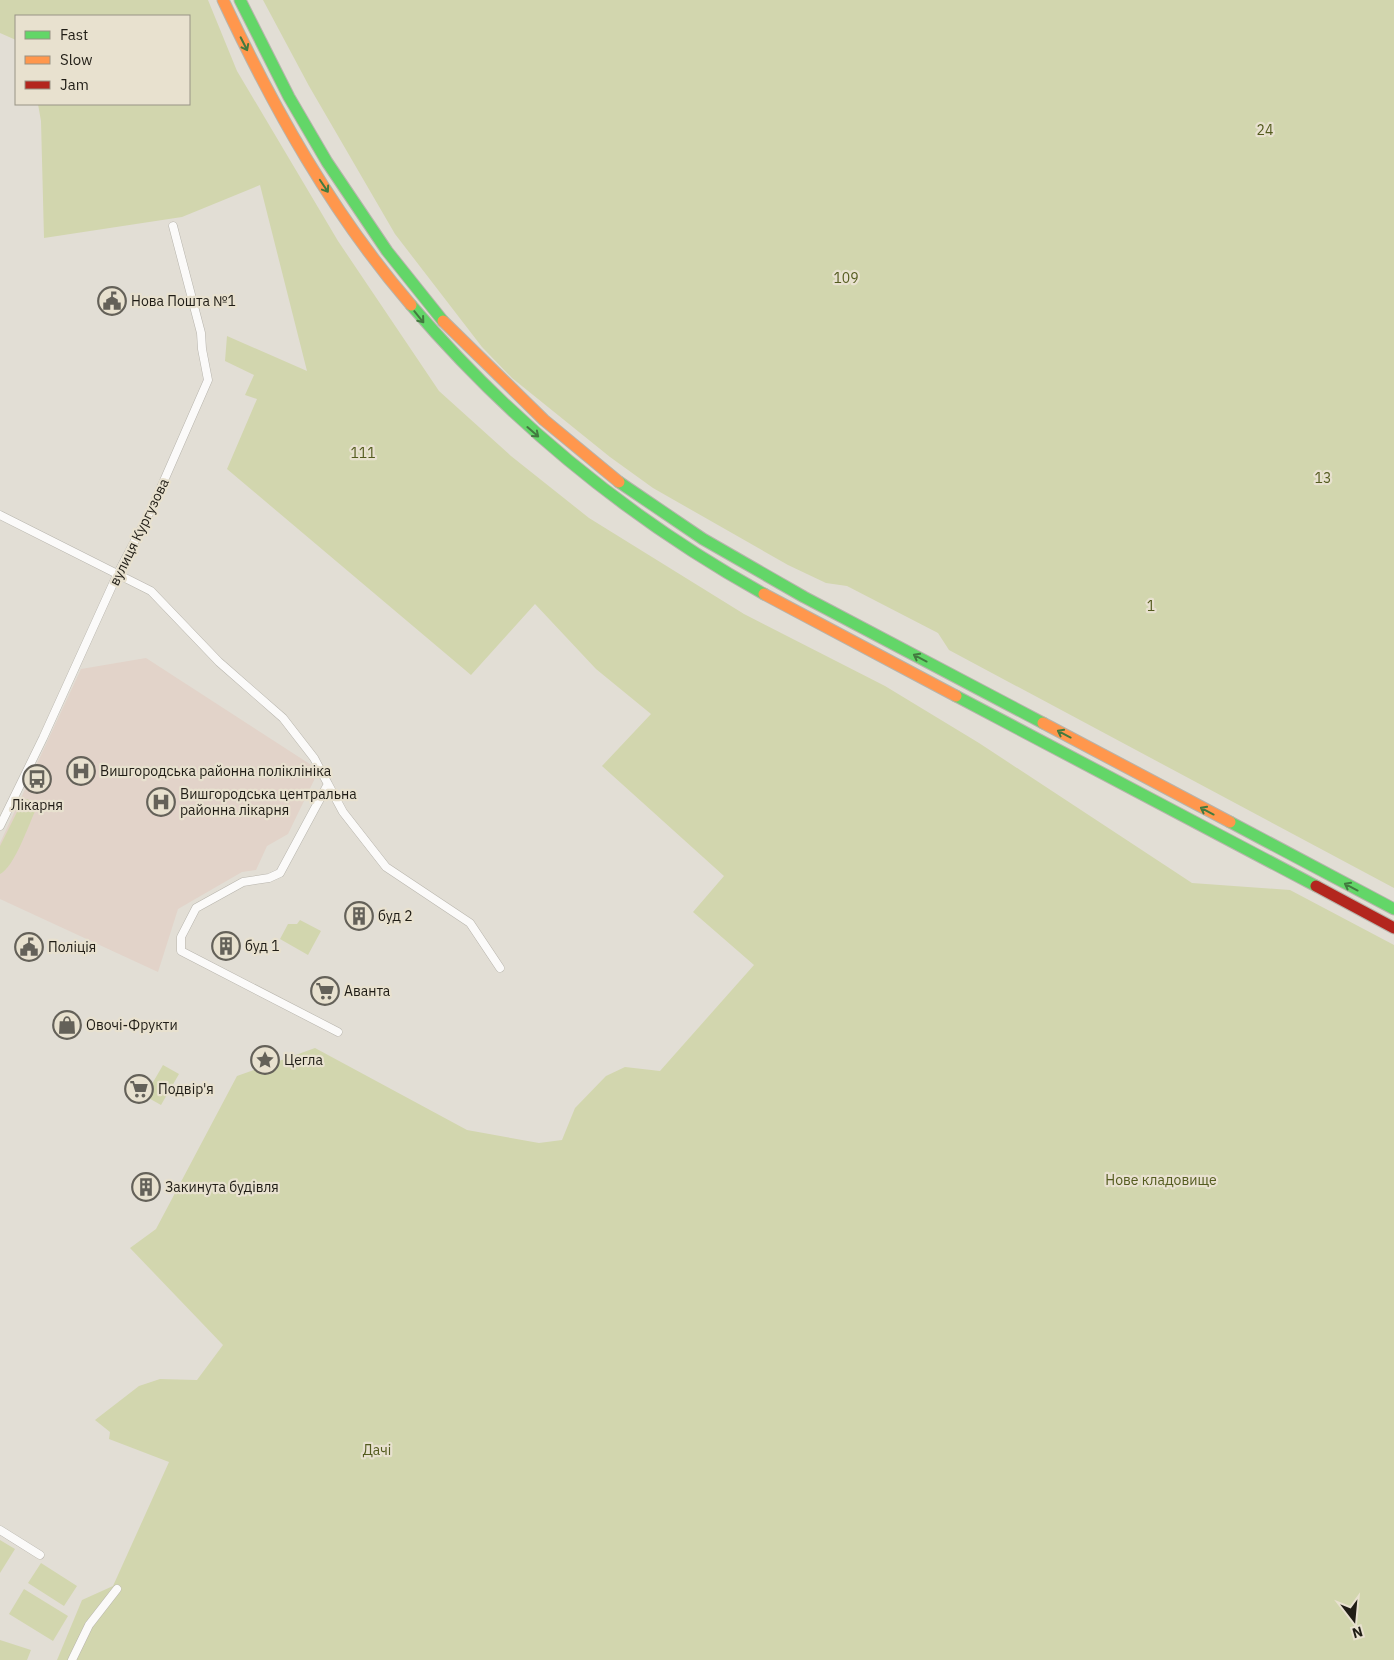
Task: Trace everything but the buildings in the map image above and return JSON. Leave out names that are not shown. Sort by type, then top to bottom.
[{"type":"main road","points":[[223,0],[277,108],[317,175],[372,258],[423,322],[476,378],[532,431],[600,488],[692,553],[798,612],[1394,928]]},
{"type":"main road","points":[[240,0],[285,89],[313,138],[393,258],[434,311],[486,365],[544,420],[609,475],[703,539],[804,597],[1394,909]]},
{"type":"street","name":"вулиця Кургузова","points":[[0,826],[43,738],[117,575],[152,508],[208,380],[201,333],[173,226]]},
{"type":"street","points":[[0,515],[117,575],[151,590],[218,662],[282,718],[314,758],[343,812],[386,867],[470,923],[500,968]]},
{"type":"street","points":[[328,784],[280,873],[269,878],[243,882],[196,908],[181,937],[181,951],[338,1032]]},
{"type":"street","points":[[0,1530],[40,1555]]},
{"type":"street","points":[[72,1660],[89,1625],[117,1589]]},
{"type":"shaded area","name":"Вишгородська центральна районна лікарня","points":[[146,658],[319,770],[288,834],[267,846],[256,870],[242,872],[178,909],[158,972],[0,899],[0,843],[81,669]]},
{"type":"green space","points":[[0,0],[208,0],[237,71],[338,241],[439,391],[511,456],[589,518],[744,614],[885,686],[979,743],[1192,883],[1290,890],[1394,945],[1394,1660],[57,1660],[82,1600],[113,1586],[169,1462],[109,1439],[110,1432],[95,1420],[139,1386],[160,1379],[197,1380],[223,1345],[130,1248],[156,1229],[237,1076],[315,1048],[467,1130],[539,1143],[562,1140],[575,1108],[606,1076],[625,1067],[660,1071],[754,965],[693,912],[724,876],[602,766],[651,714],[596,669],[535,604],[471,675],[227,469],[257,399],[245,395],[254,375],[225,361],[227,336],[307,371],[260,185],[182,217],[44,238],[41,121],[38,105],[190,105],[190,15],[15,15],[15,40],[0,33]]},
{"type":"green space","name":"109","points":[[263,0],[1394,0],[1394,888],[949,650],[938,633],[847,586],[826,583],[788,565],[653,488],[610,457],[512,378],[482,347],[395,234],[309,86]]},
{"type":"green space","points":[[27,799],[35,803],[36,809],[16,855],[0,874],[0,846],[22,802]]},
{"type":"green space","points":[[300,920],[321,931],[308,955],[280,939],[288,924],[297,924]]},
{"type":"green space","points":[[163,1065],[179,1074],[161,1105],[145,1096]]},
{"type":"green space","points":[[0,1540],[15,1549],[0,1573]]},
{"type":"green space","points":[[41,1563],[77,1586],[64,1606],[28,1583]]},
{"type":"green space","points":[[24,1589],[68,1616],[53,1641],[9,1614]]},
{"type":"green space","points":[[0,1640],[31,1650],[27,1660],[0,1660]]},
{"type":"traffic: fast","points":[[240,0],[289,97],[327,162],[387,251],[443,321]]},
{"type":"traffic: fast","points":[[411,305],[489,389],[574,465],[666,534],[764,594]]},
{"type":"traffic: fast","points":[[619,482],[703,539],[804,597],[1043,723]]},
{"type":"traffic: fast","points":[[956,696],[1316,886]]},
{"type":"traffic: fast","points":[[1230,822],[1394,909]]},
{"type":"traffic: slow","points":[[223,0],[242,41],[306,159],[355,234],[411,305]]},
{"type":"traffic: slow","points":[[443,321],[544,420],[619,482]]},
{"type":"traffic: slow","points":[[764,594],[956,696]]},
{"type":"traffic: slow","points":[[1043,723],[1230,822]]},
{"type":"traffic: jam","points":[[1316,886],[1394,928]]},
{"type":"place","name":"Нова Пошта №1","points":[[112,301]]},
{"type":"place","name":"Вишгородська районна поліклініка","points":[[81,771]]},
{"type":"place","name":"Лікарня","points":[[37,779]]},
{"type":"place","name":"Вишгородська центральна районна лікарня","points":[[161,802]]},
{"type":"place","name":"буд 2","points":[[359,916]]},
{"type":"place","name":"буд 1","points":[[226,946]]},
{"type":"place","name":"Поліція","points":[[29,947]]},
{"type":"place","name":"Аванта","points":[[325,991]]},
{"type":"place","name":"Овочі-Фрукти","points":[[67,1025]]},
{"type":"place","name":"Цегла","points":[[265,1060]]},
{"type":"place","name":"Подвір'я","points":[[139,1089]]},
{"type":"place","name":"Закинута будівля","points":[[146,1187]]},
{"type":"park label","name":"24","points":[[1265,130]]},
{"type":"park label","name":"111","points":[[363,453]]},
{"type":"park label","name":"13","points":[[1323,478]]},
{"type":"park label","name":"1","points":[[1151,606]]},
{"type":"park label","name":"Нове кладовище","points":[[1161,1180]]},
{"type":"park label","name":"Дачі","points":[[377,1450]]}]
